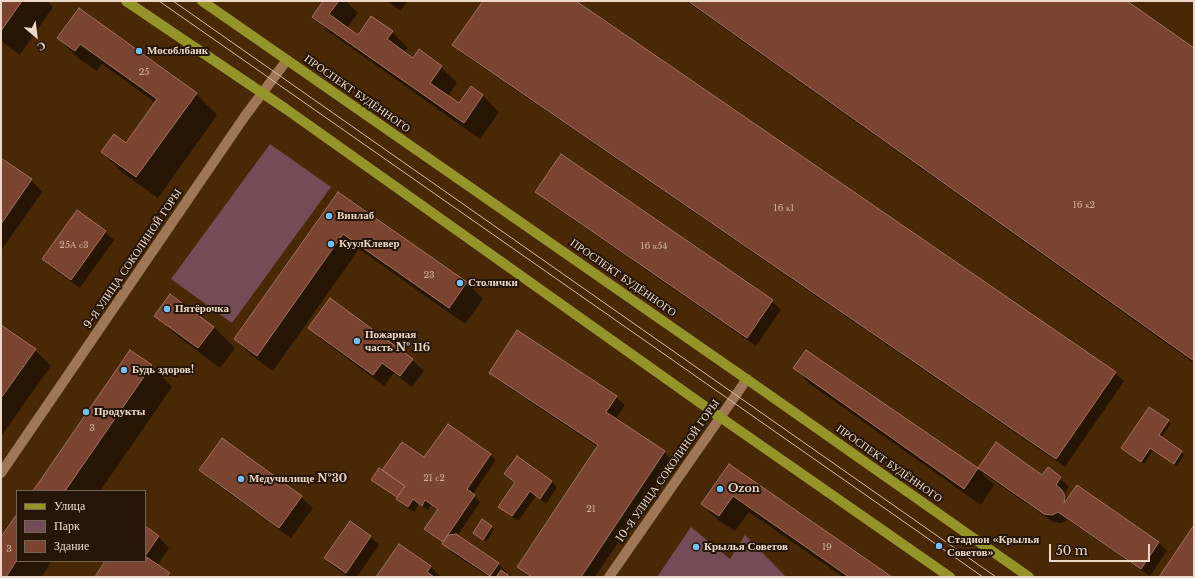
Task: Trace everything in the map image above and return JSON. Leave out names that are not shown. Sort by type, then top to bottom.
[{"type":"main road","points":[[126,1],[262,93],[720,417],[950,577]]},
{"type":"main road","name":"ПРОСПЕКТ БУДЁННОГО","points":[[202,1],[747,379],[1029,577]]},
{"type":"street","name":"9-Я УЛИЦА СОКОЛИНОЙ ГОРЫ","points":[[1,473],[245,116],[287,60]]},
{"type":"street","name":"10-Я УЛИЦА СОКОЛИНОЙ ГОРЫ","points":[[609,577],[747,379]]},
{"type":"green space","points":[[270,144],[331,187],[232,323],[171,279]]},
{"type":"green space","name":"Крылья Советов","points":[[691,527],[730,559],[745,535],[786,577],[657,577]]},
{"type":"building","points":[[1,1],[22,1],[1,31]]},
{"type":"building","points":[[323,1],[339,1],[329,14],[358,35],[371,16],[393,31],[387,39],[413,58],[419,49],[442,66],[430,83],[459,103],[471,86],[483,95],[464,123],[312,17]]},
{"type":"building","points":[[483,1],[576,1],[1116,372],[1056,459],[452,45]]},
{"type":"building","points":[[688,1],[1127,1],[1194,48],[1194,361]]},
{"type":"building","points":[[79,8],[197,93],[136,177],[101,152],[114,134],[126,143],[157,99],[80,44],[75,51],[57,38]]},
{"type":"building","points":[[561,154],[773,300],[747,338],[535,192]]},
{"type":"building","points":[[1,158],[32,179],[1,224]]},
{"type":"building","points":[[338,192],[467,282],[449,308],[343,234],[257,356],[234,339]]},
{"type":"building","points":[[77,210],[106,231],[71,280],[42,259]]},
{"type":"building","points":[[170,294],[214,327],[198,348],[154,316]]},
{"type":"building","name":"Пожарная часть № 116","points":[[330,298],[413,359],[400,376],[382,363],[373,375],[308,328]]},
{"type":"building","points":[[1,325],[36,349],[1,398]]},
{"type":"building","points":[[517,330],[617,396],[606,412],[665,451],[581,577],[532,577],[517,567],[598,445],[489,373]]},
{"type":"building","points":[[130,350],[152,365],[66,490],[34,490]]},
{"type":"building","points":[[806,350],[978,468],[964,489],[793,368]]},
{"type":"building","points":[[1149,407],[1169,420],[1159,435],[1182,451],[1174,464],[1150,448],[1141,462],[1121,448]]},
{"type":"building","points":[[448,424],[491,454],[467,489],[475,495],[443,542],[424,529],[438,509],[425,500],[422,506],[413,499],[408,507],[396,499],[405,486],[382,470],[402,442],[424,457]]},
{"type":"building","points":[[222,438],[302,496],[279,528],[199,470]]},
{"type":"building","points":[[996,442],[1042,475],[1048,467],[1061,477],[1056,485],[1062,490],[1065,496],[1064,503],[1077,485],[1159,542],[1141,569],[1058,512],[1052,515],[1044,514],[978,468]]},
{"type":"building","points":[[517,456],[552,481],[540,499],[530,491],[512,516],[498,507],[515,482],[504,474]]},
{"type":"building","points":[[729,464],[892,577],[849,577],[733,496],[719,516],[701,504]]},
{"type":"building","points":[[379,468],[405,486],[397,497],[371,480]]},
{"type":"building","points":[[16,515],[16,562],[6,577],[1,577],[1,537]]},
{"type":"building","points":[[482,519],[492,526],[483,540],[473,533]]},
{"type":"building","points":[[350,521],[371,536],[346,573],[324,558]]},
{"type":"building","points":[[1194,525],[1194,577],[1159,577]]},
{"type":"building","points":[[146,527],[159,536],[146,555]]},
{"type":"building","points":[[456,534],[499,563],[490,576],[442,544],[448,535]]},
{"type":"building","points":[[399,544],[431,566],[427,572],[434,577],[376,577]]},
{"type":"building","points":[[146,557],[170,573],[167,577],[95,577],[104,562],[146,562]]},
{"type":"building","points":[[501,570],[508,575],[507,577],[496,577]]},
{"type":"tram line","points":[[159,1],[983,577]]},
{"type":"tram line","points":[[173,1],[996,577]]},
{"type":"place","name":"Мособлбанк","points":[[139,51]]},
{"type":"place","name":"Винлаб","points":[[329,216]]},
{"type":"place","name":"КуулКлевер","points":[[331,244]]},
{"type":"place","name":"Столички","points":[[460,283]]},
{"type":"place","name":"Пятёрочка","points":[[167,309]]},
{"type":"place","name":"Пожарная часть № 116","points":[[357,341]]},
{"type":"place","name":"Будь здоров!","points":[[124,370]]},
{"type":"place","name":"Продукты","points":[[86,412]]},
{"type":"place","name":"Медучилище №30","points":[[241,479]]},
{"type":"place","name":"Ozon","points":[[720,489]]},
{"type":"place","name":"Стадион «Крылья Советов»","points":[[939,546]]},
{"type":"place","name":"Крылья Советов","points":[[696,547]]}]
